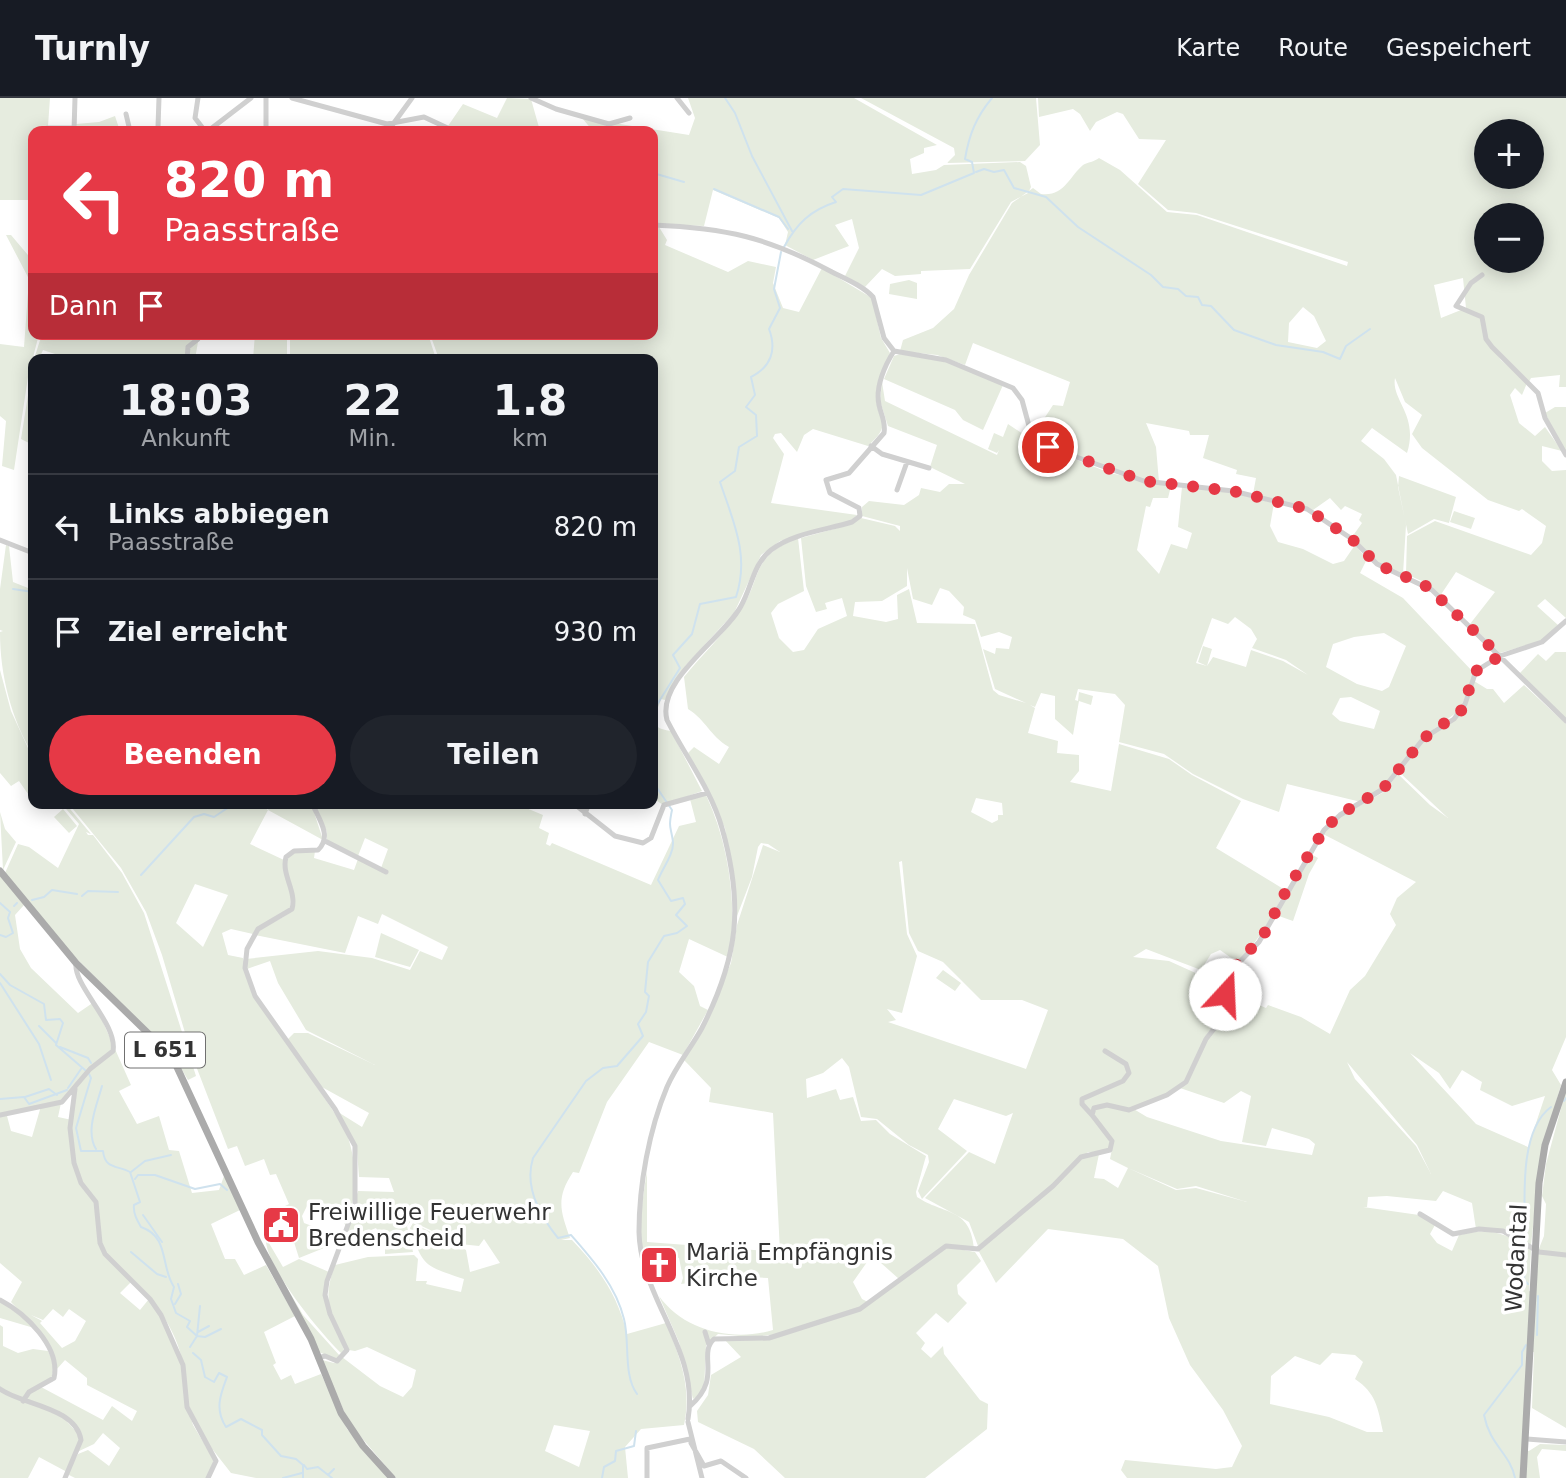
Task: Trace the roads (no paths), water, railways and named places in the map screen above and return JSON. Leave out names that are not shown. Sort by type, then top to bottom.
[{"type":"main road","name":"L 651","points":[[0,871],[76,963],[159,1044],[176,1065],[254,1235],[318,1357],[346,1421],[392,1478]]},
{"type":"main road","name":"Wodantal","points":[[1523,1478],[1527,1439],[1534,1249],[1545,1145],[1566,1082]]},
{"type":"street","points":[[74,126],[75,98]]},
{"type":"street","points":[[158,126],[159,98]]},
{"type":"street","points":[[198,98],[195,118],[202,126]]},
{"type":"street","points":[[214,126],[251,98]]},
{"type":"street","points":[[266,98],[266,126]]},
{"type":"street","points":[[292,98],[380,123],[394,124],[424,117],[443,126]]},
{"type":"street","points":[[327,107],[330,98]]},
{"type":"street","points":[[394,124],[412,98]]},
{"type":"street","points":[[531,98],[609,124],[630,118]]},
{"type":"street","points":[[677,98],[689,113]]},
{"type":"street","points":[[126,114],[129,126]]},
{"type":"street","points":[[658,225],[685,225],[732,231],[784,247],[869,292],[876,302],[884,338],[894,351],[946,360],[1004,383],[1022,400],[1029,432],[1034,439],[1083,461],[1144,481],[1233,491],[1307,509],[1352,539],[1377,564],[1428,587],[1566,722]]},
{"type":"street","points":[[1482,275],[1471,283],[1456,306],[1482,317],[1486,338],[1534,387],[1552,432],[1566,455]]},
{"type":"street","points":[[187,354],[188,347],[197,340]]},
{"type":"street","points":[[702,1478],[688,1421],[689,1380],[646,1269],[639,1235],[642,1186],[663,1097],[709,1012],[732,957],[735,917],[722,828],[707,793],[667,720],[665,709],[668,696],[691,665],[739,610],[758,564],[768,552],[790,540],[843,525],[860,516],[859,508],[830,493],[826,484],[830,478],[849,473],[885,428],[878,397],[882,375],[894,351]]},
{"type":"street","points":[[871,446],[882,454],[929,468]]},
{"type":"street","points":[[897,490],[907,462]]},
{"type":"street","points":[[0,540],[28,551]]},
{"type":"street","points":[[1092,1115],[1093,1109],[1100,1105],[1134,1109],[1167,1095],[1186,1082],[1206,1039],[1228,1011],[1221,986],[1223,979],[1263,936],[1285,893],[1324,830],[1339,815],[1383,789],[1424,738],[1461,711],[1476,671],[1500,656],[1534,647],[1566,621]]},
{"type":"street","points":[[1557,629],[1566,632]]},
{"type":"street","points":[[579,809],[618,838],[643,843],[651,838],[661,809],[669,803],[707,793]]},
{"type":"street","points":[[315,809],[324,830],[325,841],[318,849],[295,851],[286,857],[286,877],[293,900],[292,909],[259,928],[247,949],[244,962],[257,1000],[335,1109],[355,1146],[355,1206],[327,1281],[325,1295],[330,1314],[346,1345],[346,1352],[340,1359],[318,1357]]},
{"type":"street","points":[[585,814],[587,809]]},
{"type":"street","points":[[325,841],[386,872]]},
{"type":"street","points":[[0,1115],[61,1103],[91,1067],[111,1055],[114,1047],[93,998],[77,975],[76,963]]},
{"type":"street","points":[[709,1345],[716,1338],[765,1338],[826,1321],[865,1306],[946,1246],[978,1249],[1053,1186],[1081,1157],[1110,1150],[1112,1141],[1082,1104],[1082,1099],[1122,1081],[1129,1073],[1126,1064],[1105,1051]]},
{"type":"street","points":[[75,1089],[70,1128],[74,1163],[82,1183],[96,1202],[100,1243],[109,1258],[150,1299],[170,1332],[183,1365],[187,1407],[216,1461],[208,1478]]},
{"type":"street","points":[[1420,1214],[1453,1234],[1479,1230],[1503,1231],[1539,1252],[1566,1255]]},
{"type":"street","points":[[0,1300],[13,1307],[37,1329],[55,1362],[54,1378],[29,1392],[23,1401]]},
{"type":"street","points":[[690,1406],[707,1386],[709,1345],[705,1332]]},
{"type":"street","points":[[0,1389],[23,1401],[58,1413],[80,1433],[81,1440],[65,1478]]},
{"type":"street","points":[[1527,1439],[1566,1442]]},
{"type":"street","points":[[647,1478],[647,1448],[691,1441]]},
{"type":"street","points":[[691,1441],[704,1466],[721,1461],[746,1478]]},
{"type":"waterway","points":[[725,98],[735,113],[752,156],[792,231]]},
{"type":"waterway","points":[[784,247],[800,224],[812,213],[836,202],[832,197],[843,189],[921,195],[974,173],[972,162],[965,159],[967,150],[977,119],[992,98]]},
{"type":"waterway","points":[[976,172],[984,169],[994,172],[1004,170],[1014,188],[1046,197],[1078,227],[1151,275],[1163,287],[1178,289],[1186,296],[1198,297],[1202,305],[1211,306],[1234,330],[1276,345],[1323,352],[1340,359],[1346,346],[1370,329]]},
{"type":"waterway","points":[[658,174],[684,182]]},
{"type":"waterway","points":[[714,189],[779,217],[788,229]]},
{"type":"waterway","points":[[658,703],[680,668],[673,655],[692,634],[700,604],[736,597],[740,582],[741,552],[720,482],[735,471],[739,447],[757,436],[756,415],[746,407],[755,395],[751,377],[758,373],[771,357],[769,329],[780,308],[774,289],[781,252]]},
{"type":"waterway","points":[[13,589],[28,591]]},
{"type":"waterway","points":[[637,1394],[628,1368],[626,1328],[615,1295],[595,1264],[571,1235],[558,1238],[545,1220],[535,1201],[531,1169],[533,1158],[586,1081],[603,1068],[617,1066],[643,1036],[638,1024],[646,1012],[649,996],[645,992],[648,962],[664,936],[677,933],[687,926],[676,915],[685,904],[683,898],[671,901],[658,880],[673,847],[670,824],[672,810],[658,789]]},
{"type":"waterway","points":[[141,875],[194,817],[204,814],[214,817],[226,809]]},
{"type":"waterway","points":[[32,900],[44,897],[52,890],[77,894]]},
{"type":"waterway","points":[[82,896],[88,891],[118,892]]},
{"type":"waterway","points":[[0,903],[10,912],[8,918],[13,933],[6,937],[0,935]]},
{"type":"waterway","points":[[14,906],[17,903]]},
{"type":"waterway","points":[[0,974],[10,985],[44,1004],[46,1020],[60,1019],[63,1023],[56,1045],[85,1070]]},
{"type":"waterway","points":[[0,983],[39,1044],[51,1080]]},
{"type":"waterway","points":[[39,1026],[56,1043]]},
{"type":"waterway","points":[[60,1047],[88,1058],[91,1063]]},
{"type":"waterway","points":[[68,1088],[81,1069]]},
{"type":"waterway","points":[[89,1074],[91,1078],[76,1128],[81,1151],[103,1151],[109,1164],[130,1172],[140,1202],[134,1205],[136,1216],[141,1227],[150,1232],[160,1245],[174,1287],[171,1299],[176,1313],[190,1321],[187,1327],[197,1336],[190,1347]]},
{"type":"waterway","points":[[96,1149],[92,1126],[102,1086]]},
{"type":"waterway","points":[[25,1097],[49,1089],[57,1095]]},
{"type":"waterway","points":[[0,1099],[24,1097],[29,1104],[67,1090]]},
{"type":"waterway","points":[[1525,1239],[1528,1150],[1540,1118],[1551,1107]]},
{"type":"waterway","points":[[131,1172],[145,1161],[171,1155]]},
{"type":"waterway","points":[[135,1179],[138,1175],[155,1175],[195,1189],[220,1184],[227,1190]]},
{"type":"waterway","points":[[143,1215],[162,1242]]},
{"type":"waterway","points":[[1526,1248],[1524,1280],[1528,1284]]},
{"type":"waterway","points":[[131,1252],[157,1274],[166,1277]]},
{"type":"waterway","points":[[175,1304],[181,1294],[178,1284]]},
{"type":"waterway","points":[[1537,1335],[1538,1296]]},
{"type":"waterway","points":[[200,1306],[197,1336],[205,1337],[221,1329]]},
{"type":"waterway","points":[[198,1332],[209,1326]]},
{"type":"waterway","points":[[1515,1478],[1509,1462],[1487,1426],[1484,1415],[1522,1365],[1522,1352],[1526,1345]]},
{"type":"waterway","points":[[193,1353],[201,1360],[205,1377],[214,1382],[219,1373],[227,1377],[219,1407],[226,1427],[241,1419],[262,1430],[262,1435],[281,1456],[296,1459],[303,1465],[303,1478]]},
{"type":"waterway","points":[[602,1478],[604,1467],[615,1461],[616,1451],[634,1446],[636,1431]]},
{"type":"waterway","points":[[304,1465],[307,1469],[318,1467],[332,1478]]},
{"type":"waterway","points":[[328,1475],[334,1469]]},
{"type":"waterway","points":[[283,1478],[302,1473]]},
{"type":"place","name":"Freiwillige Feuerwehr Bredenscheid","points":[[281,1225]]},
{"type":"place","name":"Mariä Empfängnis Kirche","points":[[659,1265]]}]
